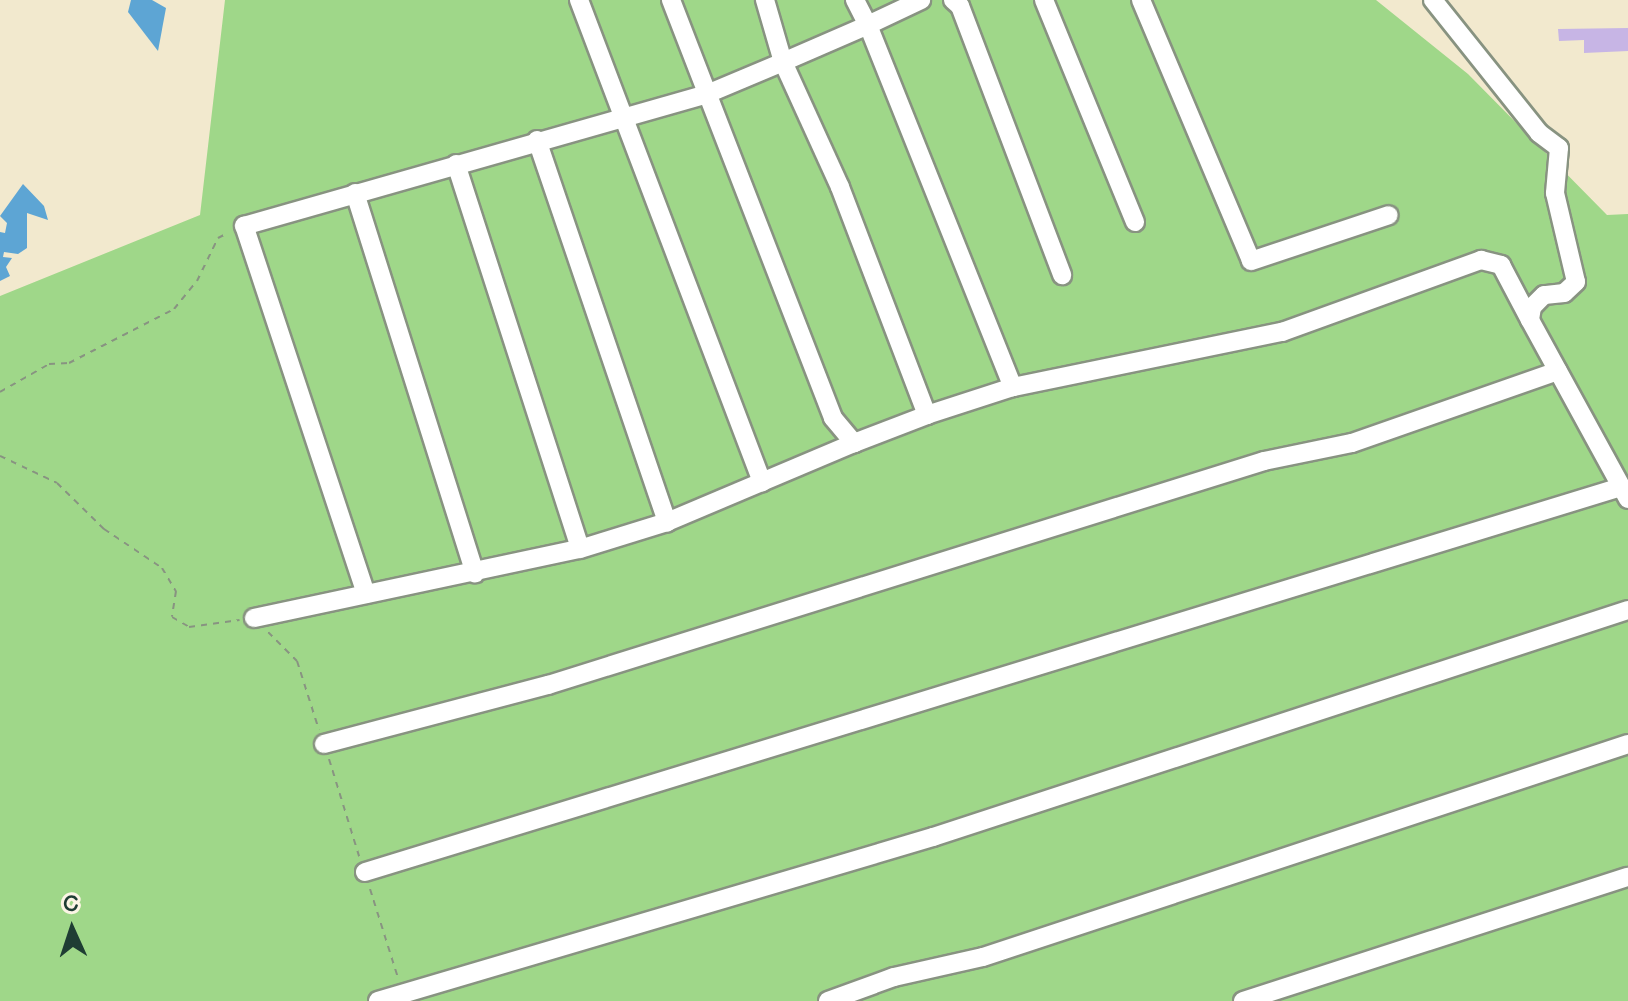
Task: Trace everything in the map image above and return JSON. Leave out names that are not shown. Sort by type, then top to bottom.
[{"type":"lane","points":[[579,0],[620,118],[762,482]]},
{"type":"lane","points":[[671,0],[833,418],[854,443]]},
{"type":"lane","points":[[765,0],[783,62],[840,187],[927,415]]},
{"type":"lane","points":[[855,0],[868,25],[1013,387]]},
{"type":"lane","points":[[366,594],[244,226],[707,94],[921,0]]},
{"type":"lane","points":[[953,0],[960,6],[1062,275]]},
{"type":"lane","points":[[1044,0],[1135,222]]},
{"type":"lane","points":[[1141,0],[1251,261],[1389,215]]},
{"type":"lane","points":[[1433,0],[1539,133],[1559,148],[1555,193],[1576,282],[1564,293],[1544,295],[1532,307],[1530,320]]},
{"type":"lane","points":[[537,140],[667,522]]},
{"type":"lane","points":[[456,164],[580,549]]},
{"type":"lane","points":[[355,193],[475,574]]},
{"type":"lane","points":[[254,618],[475,574],[580,549],[667,522],[854,443],[1013,387],[1282,332],[1481,260],[1501,265],[1625,493],[365,872]]},
{"type":"lane","points":[[324,744],[548,685],[1264,461],[1352,443],[1558,371]]},
{"type":"lane","points":[[383,994],[933,837],[1628,610]]},
{"type":"lane","points":[[828,1001],[894,977],[983,957],[1628,744]]},
{"type":"lane","points":[[1243,1001],[1628,877]]},
{"type":"path","points":[[0,392],[49,364],[69,363],[174,309],[197,281],[218,238],[244,226]]},
{"type":"path","points":[[0,456],[57,483],[104,529],[162,568],[176,591],[172,617],[189,627],[254,618],[297,661],[399,979],[383,994]]},
{"type":"green space","points":[[225,0],[1376,0],[1468,74],[1607,215],[1628,214],[1628,1001],[0,1001],[0,296],[200,215]]},
{"type":"water","points":[[131,0],[152,0],[166,8],[158,51],[128,12]]},
{"type":"water","points":[[23,184],[44,206],[48,220],[27,213],[27,248],[18,254],[4,252],[3,257],[12,258],[6,267],[10,276],[0,281],[0,232],[5,233],[7,223],[0,216]]},
{"type":"building","points":[[1628,28],[1628,51],[1584,53],[1584,40],[1559,41],[1558,29]]}]
